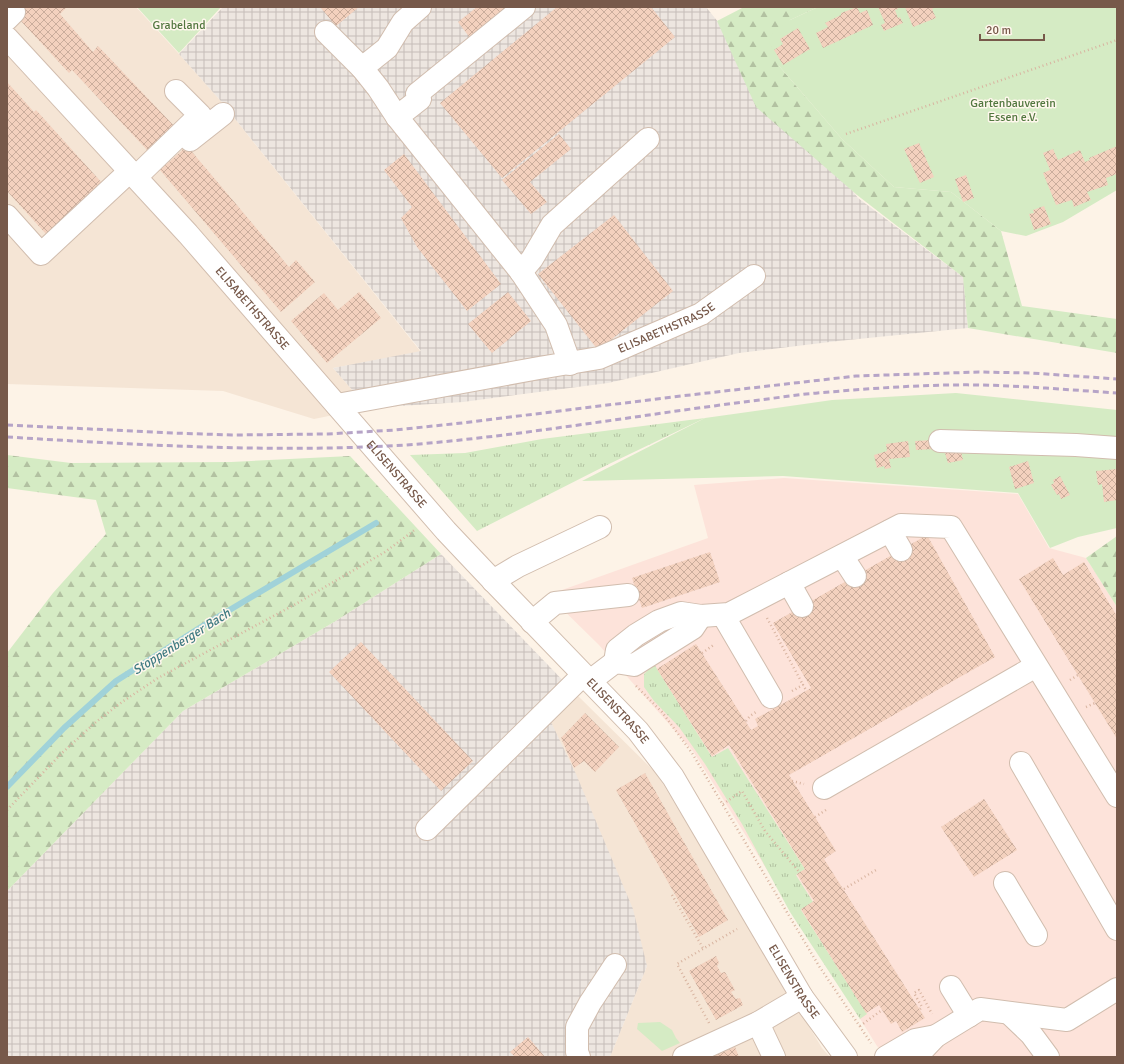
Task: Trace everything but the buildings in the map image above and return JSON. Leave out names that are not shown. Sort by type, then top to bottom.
[{"type":"street","points":[[362,68],[386,48],[403,22],[420,7]]},
{"type":"street","points":[[397,117],[420,100],[417,94],[524,7]]},
{"type":"street","points":[[326,32],[362,68],[378,88],[397,117],[521,272],[556,325],[570,364]]},
{"type":"street","name":"ELISABETHSTRASSE","points":[[7,38],[188,234],[337,406],[599,358],[701,314],[754,276]]},
{"type":"street","points":[[7,216],[41,254],[135,176],[200,115],[176,91]]},
{"type":"street","points":[[135,176],[223,114]]},
{"type":"street","points":[[521,272],[532,259],[552,225],[648,139]]},
{"type":"street","name":"ELISENSTRASSE","points":[[337,406],[493,581],[638,731],[673,777],[802,997],[846,1057]]},
{"type":"street","points":[[940,442],[1076,445],[1117,448]]},
{"type":"street","points":[[427,828],[586,678],[615,662],[617,650],[636,635],[660,621],[681,613],[701,616],[729,614],[901,525],[951,527],[1117,796]]},
{"type":"street","points":[[493,581],[518,566],[600,527]]},
{"type":"street","points":[[890,531],[901,550]]},
{"type":"street","points":[[842,556],[855,576]]},
{"type":"street","points":[[789,583],[802,606]]},
{"type":"street","points":[[532,622],[555,603],[628,595]]},
{"type":"street","points":[[723,615],[771,698]]},
{"type":"street","points":[[824,788],[1036,666]]},
{"type":"street","points":[[1021,763],[1117,929]]},
{"type":"street","points":[[1006,883],[1036,935]]},
{"type":"street","points":[[771,923],[774,950]]},
{"type":"street","points":[[579,1057],[577,1052],[577,1027],[590,1003],[615,965]]},
{"type":"street","points":[[951,987],[969,1016]]},
{"type":"street","points":[[916,1057],[940,1034],[980,1009],[1067,1020],[1117,989]]},
{"type":"street","points":[[684,1057],[758,1023],[802,997]]},
{"type":"street","points":[[1009,1013],[1031,1034],[1048,1057]]},
{"type":"street","points":[[758,1023],[774,1057]]},
{"type":"street","points":[[886,1057],[915,1040],[940,1034]]},
{"type":"path","points":[[846,134],[1117,40]]},
{"type":"path","points":[[7,810],[62,753],[96,722],[122,702],[158,678],[294,605],[385,552],[418,527],[432,514]]},
{"type":"path","points":[[757,600],[803,685]]},
{"type":"path","points":[[723,804],[742,791],[765,831],[800,873]]},
{"type":"path","points":[[844,889],[876,870]]},
{"type":"path","points":[[672,895],[703,948]]},
{"type":"path","points":[[705,1010],[703,1011],[677,964],[738,928]]},
{"type":"path","points":[[920,1009],[922,1008],[914,993],[919,990],[940,1034]]},
{"type":"path","points":[[860,1026],[882,1010]]},
{"type":"shaded area","points":[[7,7],[136,7],[179,54],[220,100],[421,352],[333,368],[368,408],[314,419],[223,391],[7,384]]},
{"type":"shaded area","points":[[223,7],[706,7],[858,198],[963,277],[968,328],[739,353],[608,383],[463,402],[368,408],[333,368],[421,351],[220,100],[179,54]]},
{"type":"shaded area","points":[[784,478],[1018,494],[1049,548],[1086,558],[1117,607],[1117,1057],[888,1057],[877,1046],[693,751],[599,645],[548,595],[708,538],[694,485]]},
{"type":"shaded area","points":[[441,554],[575,693],[551,722],[576,774],[633,909],[647,966],[610,1057],[7,1057],[7,891],[183,711],[334,622]]},
{"type":"shaded area","points":[[575,693],[657,774],[822,1048],[830,1057],[610,1057],[647,966],[551,722]]},
{"type":"green space","name":"Grabeland","points":[[137,7],[221,7],[179,53]]},
{"type":"green space","points":[[744,7],[818,7],[790,20],[779,66],[842,139],[894,187],[951,192],[1001,231],[1022,306],[1117,319],[1117,353],[968,328],[963,277],[857,195],[756,107],[717,21]]},
{"type":"green space","name":"Gartenbauverein Essen e.V.","points":[[818,7],[1117,7],[1117,190],[1063,222],[1026,236],[1001,231],[951,192],[894,187],[842,139],[779,66],[769,41],[773,32],[790,20]]},
{"type":"green space","points":[[956,393],[1117,410],[1117,528],[1078,537],[1050,548],[1018,493],[783,476],[582,481],[705,418],[832,400]]},
{"type":"green space","points":[[705,418],[609,464],[477,531],[410,455],[465,453],[542,439]]},
{"type":"green space","points":[[7,455],[71,463],[231,462],[350,456],[441,554],[334,622],[183,711],[7,891],[7,653],[53,593],[106,534],[96,500],[7,488]]},
{"type":"green space","points":[[1117,536],[1117,607],[1086,558]]},
{"type":"green space","points":[[654,664],[712,757],[728,748],[805,869],[796,875],[813,902],[801,910],[867,1014],[860,1019],[790,912],[742,824],[705,764],[679,727],[654,701],[644,687],[644,674]]},
{"type":"green space","points":[[660,1022],[672,1030],[680,1043],[662,1051],[637,1029],[638,1023]]},
{"type":"waterway","name":"Stoppenberger Bach","points":[[7,787],[64,728],[116,681],[201,627],[376,523]]},
{"type":"railway","points":[[7,425],[232,435],[328,434],[395,430],[462,423],[856,376],[979,372],[1031,373],[1117,379]]},
{"type":"railway","points":[[7,437],[206,447],[356,447],[406,445],[465,439],[806,394],[871,389],[936,385],[980,385],[1117,393]]}]
